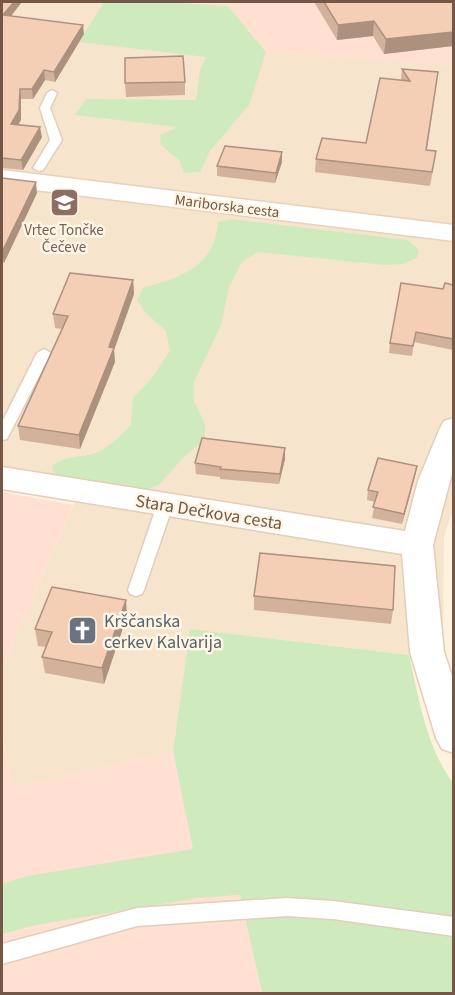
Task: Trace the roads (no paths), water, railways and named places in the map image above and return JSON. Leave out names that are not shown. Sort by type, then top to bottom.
[{"type":"main road","name":"Mariborska cesta","points":[[2,164],[453,217]]},
{"type":"main road","name":"Mariborska cesta","points":[[2,178],[453,233]]},
{"type":"street","points":[[453,428],[433,481],[417,546],[427,652],[453,738]]},
{"type":"street","name":"Stara Dečkova cesta","points":[[2,478],[417,546]]},
{"type":"lane","points":[[39,168],[56,140],[45,108],[52,93]]},
{"type":"lane","points":[[2,435],[44,353]]},
{"type":"lane","points":[[136,590],[165,505]]},
{"type":"lane","points":[[2,954],[137,917],[287,907],[333,910],[453,927]]},
{"type":"place","name":"Vrtec Tončke Čečeve","points":[[64,203]]},
{"type":"place","name":"Krščanska cerkev Kalvarija","points":[[83,631]]}]
